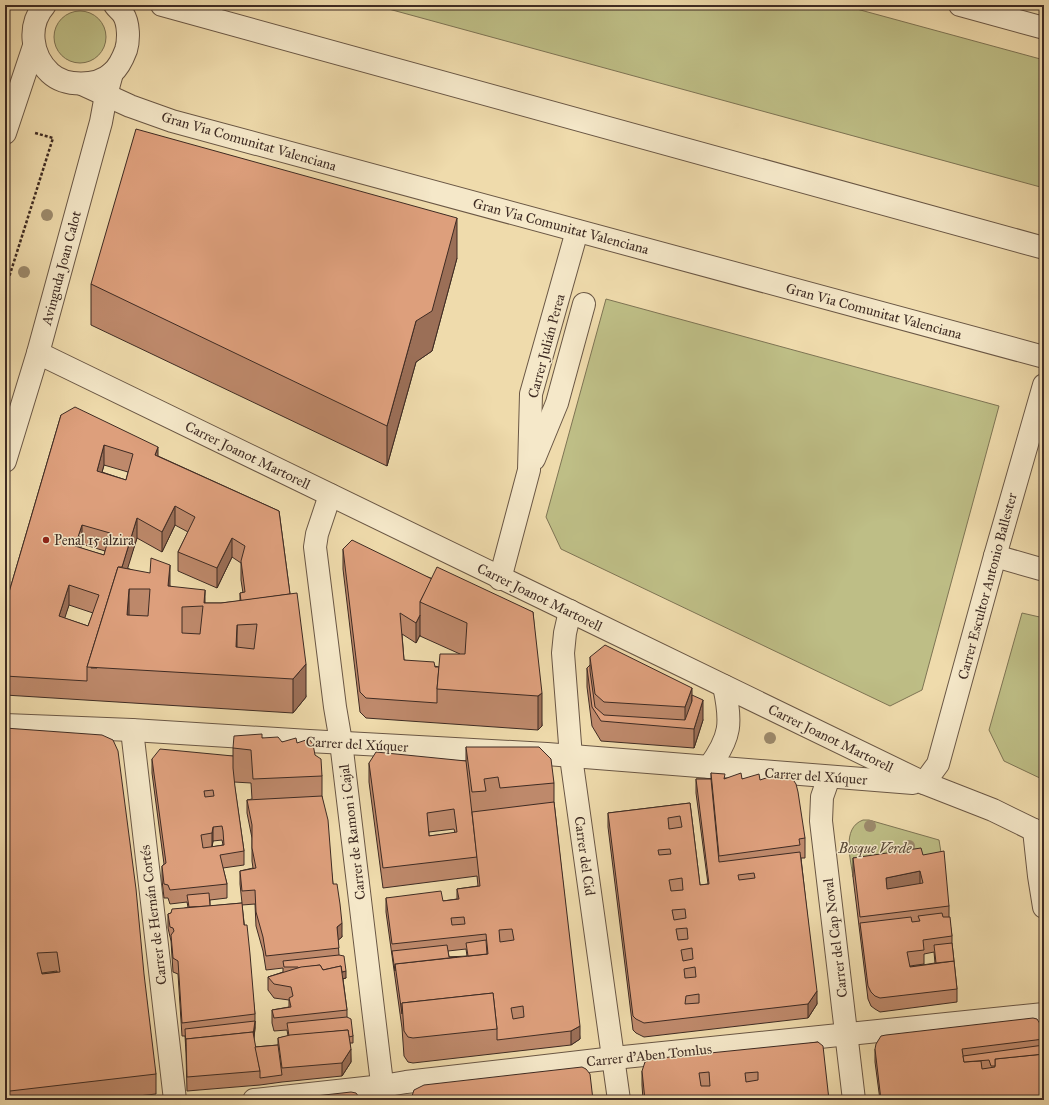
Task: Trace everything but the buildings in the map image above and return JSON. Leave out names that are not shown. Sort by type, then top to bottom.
[{"type":"street","points":[[45,5],[35,21],[33,34],[34,46],[40,62],[51,74],[66,82],[82,84],[98,81],[112,73],[122,60],[127,45],[128,30],[123,8]]},
{"type":"street","points":[[162,5],[1044,248]]},
{"type":"street","points":[[960,5],[1044,28]]},
{"type":"street","points":[[6,129],[34,46]]},
{"type":"street","name":"Avinguda Joan Calot","points":[[5,461],[38,353],[101,122],[112,73]]},
{"type":"street","name":"Gran Via Comunitat Valenciana","points":[[82,84],[130,106],[172,121],[1044,357]]},
{"type":"street","name":"Carrer Julián Perea","points":[[500,579],[529,470],[531,394],[577,231]]},
{"type":"street","points":[[529,470],[557,403],[584,304]]},
{"type":"street","name":"Carrer Joanot Martorell","points":[[38,353],[500,579],[924,783],[993,810],[1039,833]]},
{"type":"street","name":"Carrer Escultor Antonio Ballester","points":[[924,783],[938,764],[1044,385]]},
{"type":"street","name":"Carrer de Ramon i Cajal","points":[[330,495],[317,534],[315,547],[334,707],[341,742],[384,1093]]},
{"type":"street","points":[[995,556],[1044,570]]},
{"type":"street","name":"Carrer del Cid","points":[[570,612],[565,633],[563,653],[571,756],[619,1100]]},
{"type":"street","points":[[709,767],[721,751],[728,733],[728,704],[724,686]]},
{"type":"street","name":"Carrer del Xúquer","points":[[5,725],[132,730],[571,756],[829,777],[924,783]]},
{"type":"street","name":"Carrer de Hernán Cortés","points":[[132,730],[175,1100]]},
{"type":"street","name":"Carrer del Cap Noval","points":[[829,777],[822,797],[821,821],[854,1100]]},
{"type":"street","points":[[1039,833],[1039,876],[1044,907]]},
{"type":"street","name":"Carrer d'Aben Tomlus","points":[[254,1100],[384,1093],[406,1082],[614,1058],[1044,1014]]},
{"type":"path","points":[[5,290],[53,138],[6,129]]},
{"type":"green space","points":[[374,5],[842,5],[1044,60],[1044,188]]},
{"type":"green space","points":[[80,11],[94,15],[102,23],[106,37],[102,51],[94,59],[80,63],[66,59],[58,51],[54,37],[58,23],[66,15]]},
{"type":"green space","points":[[606,299],[999,406],[922,690],[890,706],[561,549],[546,517]]},
{"type":"green space","points":[[1022,613],[1044,618],[1044,780],[1004,761],[989,730]]},
{"type":"green space","name":"Bosque Verde","points":[[863,820],[869,820],[939,840],[944,871],[921,867],[853,877],[849,854],[850,837],[856,824]]},
{"type":"place","name":"Penal 15 alzira","points":[[46,540]]}]
